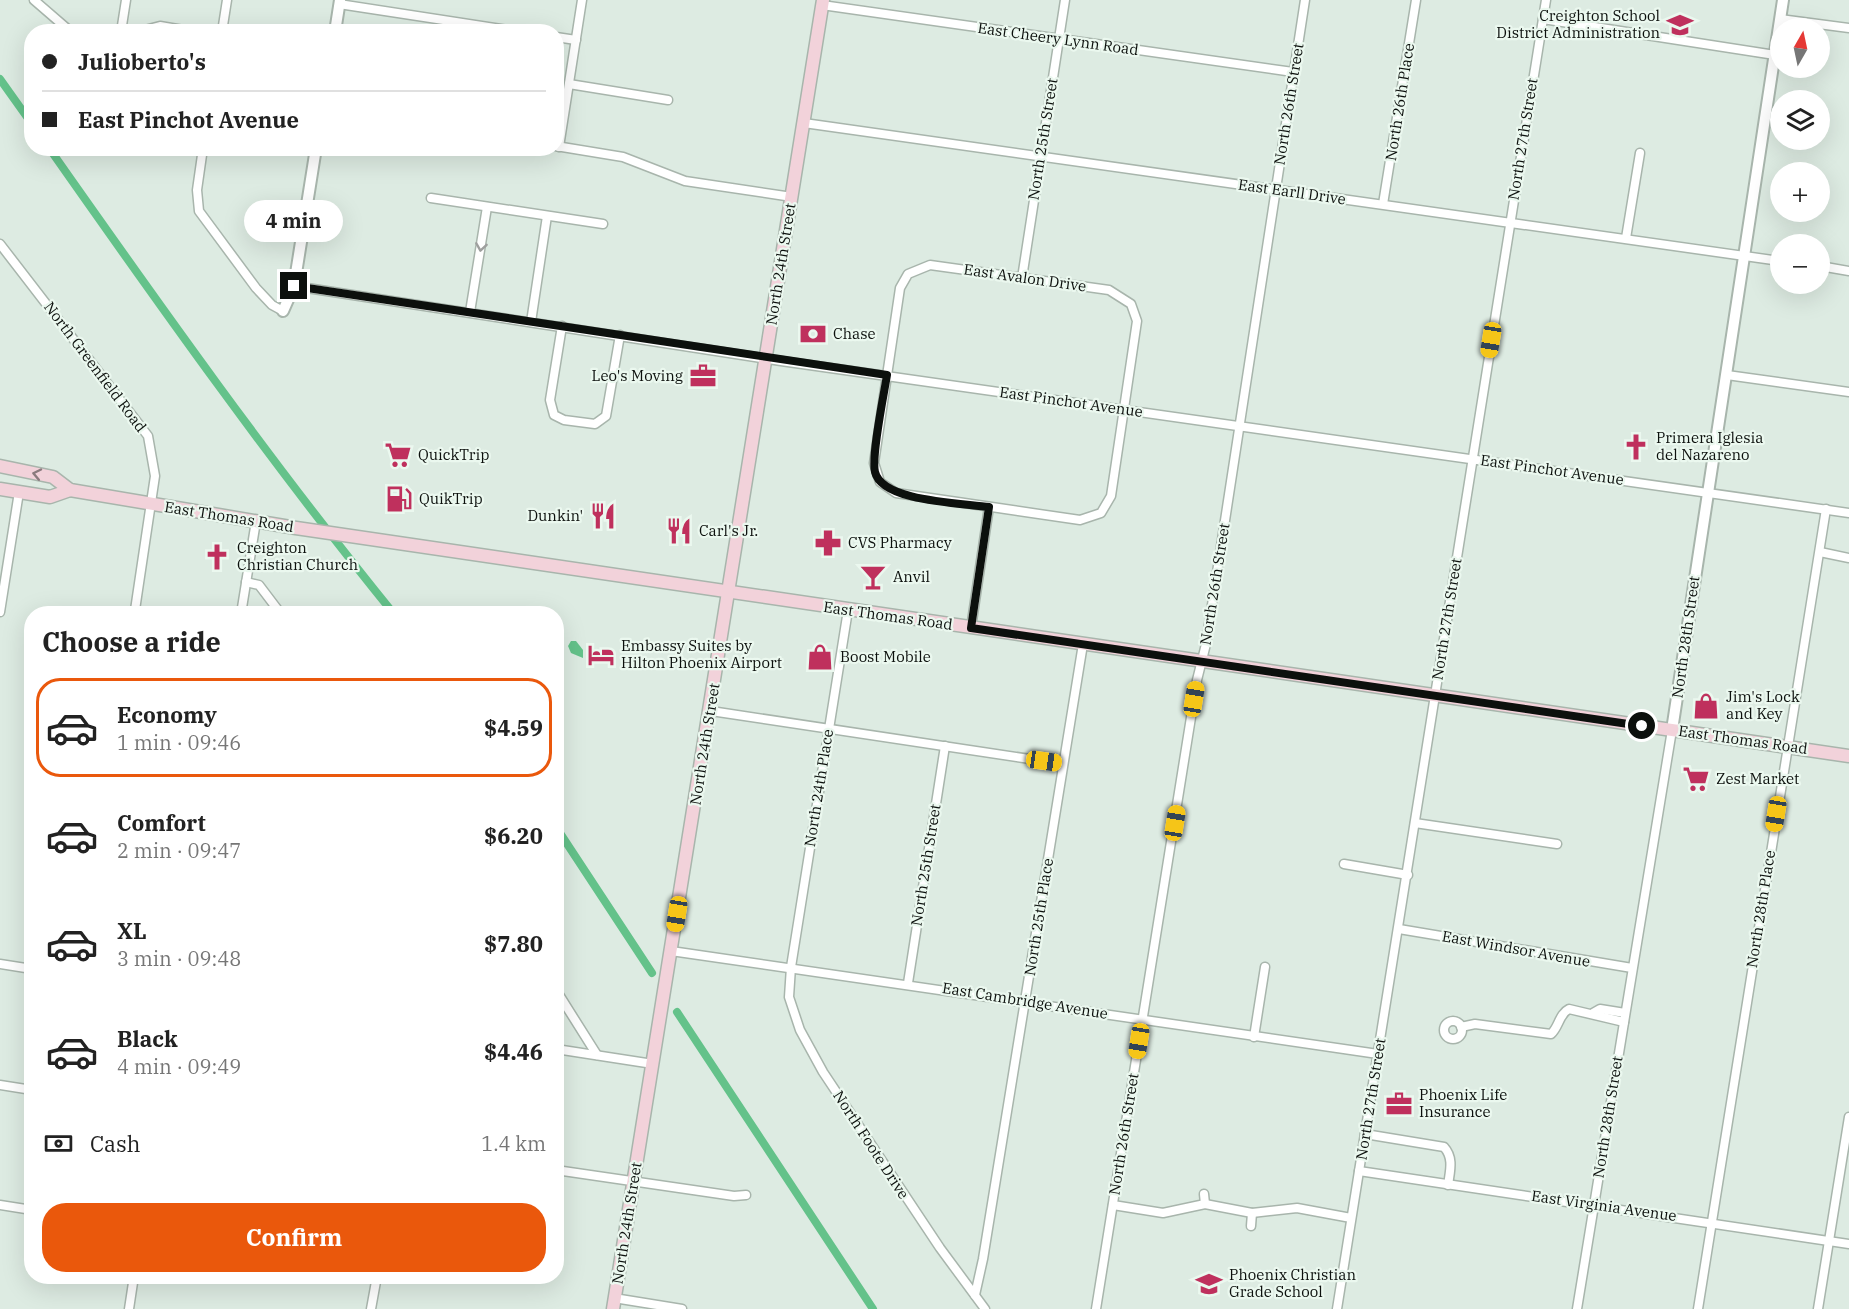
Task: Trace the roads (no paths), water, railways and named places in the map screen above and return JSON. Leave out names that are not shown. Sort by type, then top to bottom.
[{"type":"main road","name":"North 24th Street","points":[[614,1304],[711,711],[822,2]]},
{"type":"main road","name":"East Thomas Road","points":[[0,466],[53,477],[70,490],[314,531],[1849,756]]},
{"type":"main road","name":"East Thomas Road","points":[[0,489],[50,497],[70,490]]},
{"type":"street","points":[[34,0],[62,24]]},
{"type":"street","points":[[122,24],[126,0]]},
{"type":"street","points":[[223,24],[227,0]]},
{"type":"street","points":[[564,112],[582,0]]},
{"type":"street","name":"North 25th Street","points":[[1022,278],[1065,0]]},
{"type":"street","name":"North 26th Street","points":[[1096,1309],[1239,427],[1305,0]]},
{"type":"street","name":"North 26th Place","points":[[1383,204],[1416,0]]},
{"type":"street","name":"North 27th Street","points":[[1337,1309],[1546,0]]},
{"type":"street","name":"North 28th Street","points":[[1780,18],[1783,0]]},
{"type":"street","points":[[336,24],[339,2],[472,24]]},
{"type":"street","name":"East Cheery Lynn Road","points":[[822,2],[1058,39],[1293,72]]},
{"type":"street","points":[[1543,19],[1770,54]]},
{"type":"street","points":[[1830,26],[1849,28]]},
{"type":"street","points":[[564,38],[576,40]]},
{"type":"street","name":"North 28th Street","points":[[1577,1309],[1672,730],[1771,78]]},
{"type":"street","points":[[569,84],[668,100]]},
{"type":"street","name":"East Earll Drive","points":[[804,123],[1770,259]]},
{"type":"street","points":[[564,147],[623,157],[686,181],[792,197]]},
{"type":"street","points":[[1626,238],[1640,153]]},
{"type":"street","points":[[202,156],[197,190],[199,211],[256,288],[272,306],[283,311],[294,286],[315,156]]},
{"type":"street","points":[[431,198],[603,224]]},
{"type":"street","points":[[470,312],[488,207]]},
{"type":"street","points":[[531,321],[548,216]]},
{"type":"street","name":"North Greenfield Road","points":[[0,244],[141,425],[152,449],[154,465],[152,504],[136,606]]},
{"type":"street","name":"East Avalon Drive","points":[[887,375],[900,288],[915,269],[930,265],[1109,290],[1131,304],[1137,321],[1124,410]]},
{"type":"street","points":[[1830,268],[1849,271]]},
{"type":"street","name":"East Pinchot Avenue","points":[[294,286],[766,358],[1849,513]]},
{"type":"street","points":[[562,326],[550,400],[554,415],[564,420],[595,424],[606,416],[620,335]]},
{"type":"street","points":[[887,375],[874,463],[880,482],[896,493],[989,507],[1080,520],[1101,513],[1111,496],[1124,410]]},
{"type":"street","points":[[1726,375],[1849,393]]},
{"type":"street","points":[[0,612],[19,492]]},
{"type":"street","points":[[971,628],[989,507]]},
{"type":"street","name":"North 28th Place","points":[[1698,1309],[1826,509]]},
{"type":"street","points":[[242,606],[256,521]]},
{"type":"street","points":[[1820,552],[1849,558]]},
{"type":"street","points":[[246,582],[259,585],[275,606]]},
{"type":"street","name":"North 24th Place","points":[[791,967],[848,610]]},
{"type":"street","name":"North 25th Place","points":[[975,1295],[1026,1001],[1083,644]]},
{"type":"street","points":[[711,711],[1063,764]]},
{"type":"street","name":"North 25th Street","points":[[908,983],[945,746]]},
{"type":"street","points":[[1415,823],[1557,844]]},
{"type":"street","points":[[1344,864],[1408,875]]},
{"type":"street","name":"East Windsor Avenue","points":[[1399,929],[1632,968]]},
{"type":"street","name":"East Cambridge Avenue","points":[[671,951],[908,983],[1378,1054]]},
{"type":"street","points":[[0,964],[24,968]]},
{"type":"street","name":"North Foote Drive","points":[[791,967],[789,997],[800,1030],[823,1072],[940,1248],[985,1309]]},
{"type":"street","points":[[1254,1037],[1265,967]]},
{"type":"street","points":[[564,1003],[597,1055]]},
{"type":"street","points":[[1461,1027],[1475,1024],[1544,1035],[1557,1029],[1562,1016],[1569,1009],[1593,1012],[1600,1009],[1624,1018]]},
{"type":"street","points":[[564,1050],[653,1064]]},
{"type":"street","points":[[0,1085],[24,1089]]},
{"type":"street","points":[[1818,1309],[1849,1117]]},
{"type":"street","points":[[1365,1134],[1444,1147],[1449,1154],[1451,1164],[1448,1185]]},
{"type":"street","points":[[564,1171],[734,1196],[746,1195]]},
{"type":"street","name":"East Virginia Avenue","points":[[1359,1171],[1594,1204],[1849,1244]]},
{"type":"street","points":[[1204,1194],[1205,1204]]},
{"type":"street","points":[[1113,1205],[1171,1213],[1205,1204],[1252,1213],[1297,1208],[1352,1218]]},
{"type":"street","points":[[0,1205],[24,1209]]},
{"type":"street","points":[[1251,1226],[1252,1213]]},
{"type":"street","points":[[129,1309],[133,1284]]},
{"type":"street","points":[[371,1309],[376,1284]]},
{"type":"street","points":[[614,1304],[682,1309]]},
{"type":"waterway","points":[[0,79],[24,113]]},
{"type":"waterway","points":[[55,156],[260,442],[388,606]]},
{"type":"waterway","points":[[564,839],[652,973]]},
{"type":"waterway","points":[[677,1012],[873,1309]]},
{"type":"place","name":"Creighton School District Administration","points":[[1680,25]]},
{"type":"place","name":"Chase","points":[[813,334]]},
{"type":"place","name":"Leo's Moving","points":[[703,376]]},
{"type":"place","name":"Primera Iglesia del Nazareno","points":[[1636,447]]},
{"type":"place","name":"QuickTrip","points":[[398,455]]},
{"type":"place","name":"QuikTrip","points":[[399,499]]},
{"type":"place","name":"Dunkin'","points":[[603,516]]},
{"type":"place","name":"Carl's Jr.","points":[[679,531]]},
{"type":"place","name":"CVS Pharmacy","points":[[828,543]]},
{"type":"place","name":"Creighton Christian Church","points":[[217,557]]},
{"type":"place","name":"Anvil","points":[[873,577]]},
{"type":"place","name":"Embassy Suites by Hilton Phoenix Airport","points":[[601,655]]},
{"type":"place","name":"Boost Mobile","points":[[820,657]]},
{"type":"place","name":"Jim's Lock and Key","points":[[1706,706]]},
{"type":"place","name":"Zest Market","points":[[1696,779]]},
{"type":"place","name":"Phoenix Life Insurance","points":[[1399,1104]]},
{"type":"place","name":"Phoenix Christian Grade School","points":[[1209,1284]]}]
